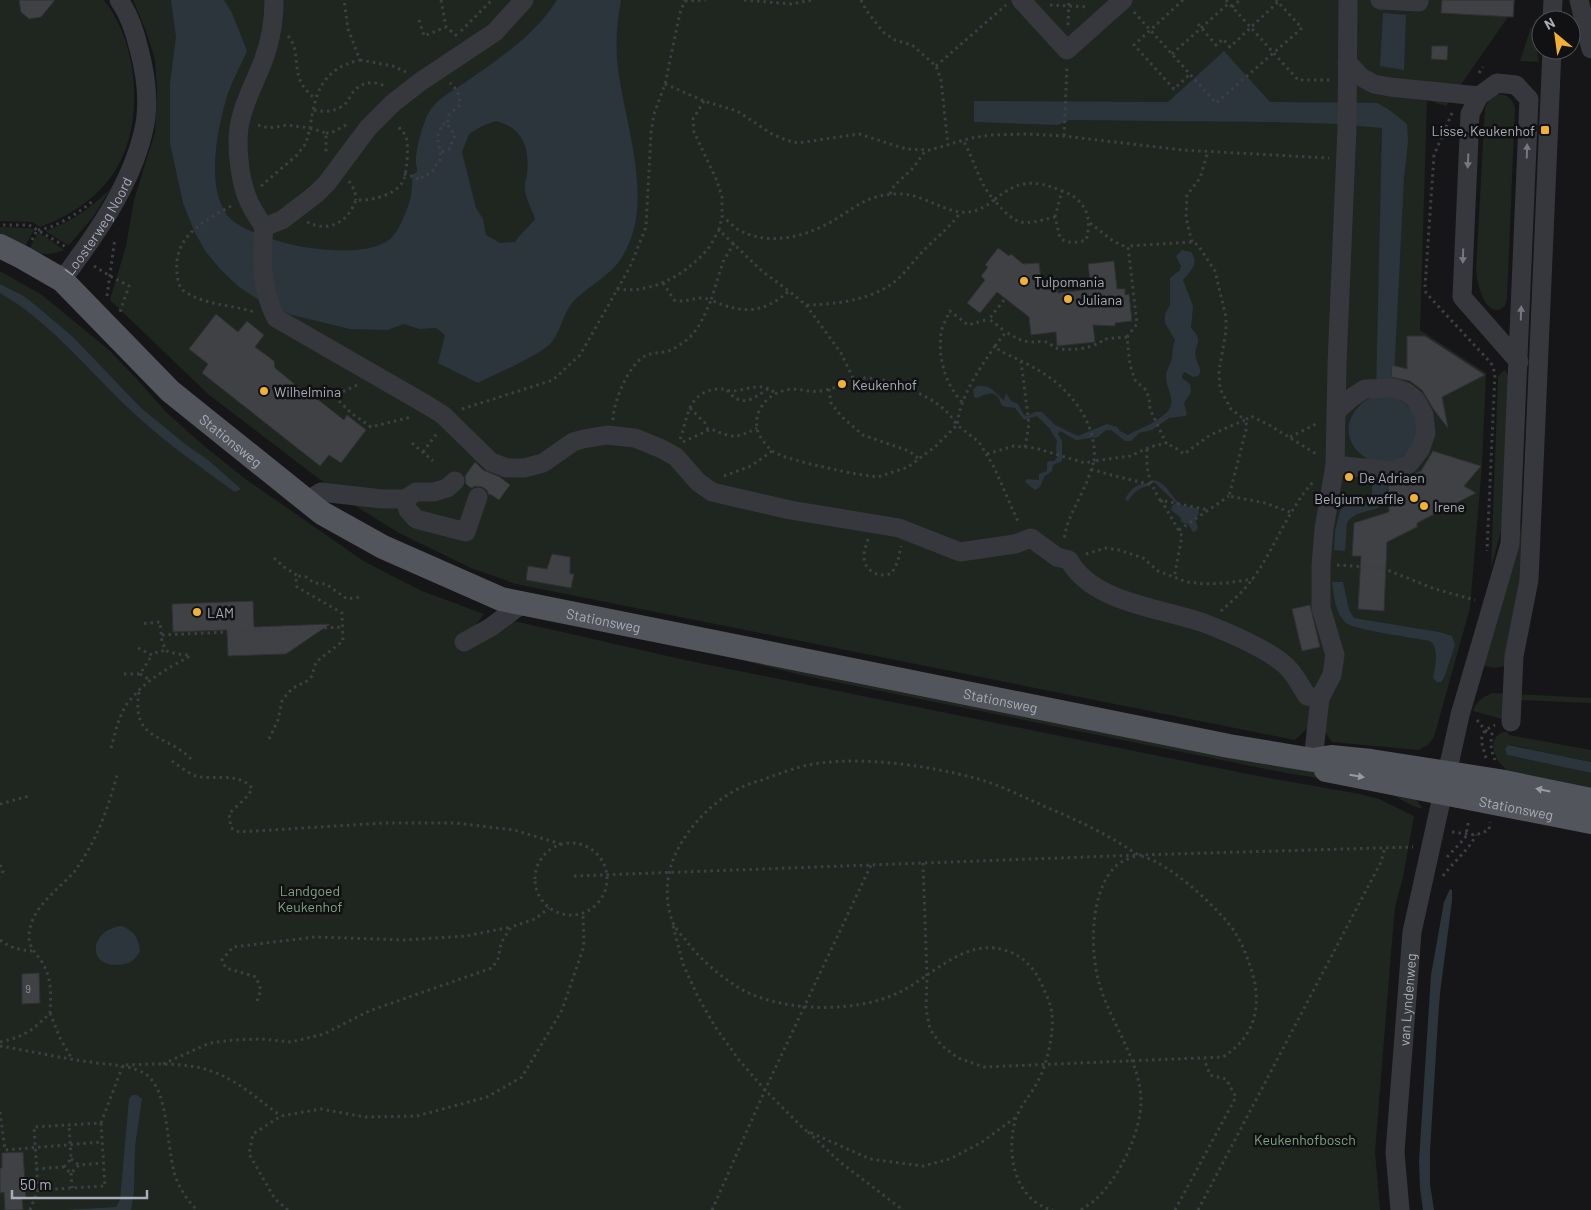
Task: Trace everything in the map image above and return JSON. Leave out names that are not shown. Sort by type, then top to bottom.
[{"type":"main road","name":"Stationsweg","points":[[0,246],[62,280],[110,319],[170,391],[322,513],[383,547],[501,599],[1229,746],[1312,760],[1331,757],[1371,761],[1591,822]]},
{"type":"main road","name":"Stationsweg","points":[[1444,782],[1591,800]]},
{"type":"street","name":"Loosterweg Noord","points":[[62,280],[107,214],[130,171],[144,132],[147,94],[143,62],[135,32],[119,0]]},
{"type":"street","points":[[274,0],[272,27],[260,70],[240,119],[238,146],[246,196],[264,229],[262,272],[265,289],[274,315],[441,415],[491,462],[507,468],[524,468],[543,463],[572,442],[583,439],[607,435],[635,438],[676,457],[703,486],[712,492],[790,510],[899,528],[960,552],[1015,544],[1031,538],[1056,557],[1069,560],[1075,572],[1102,591],[1157,611],[1204,623],[1266,651],[1287,666],[1307,696],[1320,698]]},
{"type":"street","points":[[264,229],[296,210],[327,183],[368,128],[397,100],[420,82],[495,32],[524,0]]},
{"type":"street","points":[[1022,0],[1067,50],[1126,3]]},
{"type":"street","points":[[1312,760],[1320,698],[1332,675],[1335,655],[1322,608],[1321,565],[1324,529],[1335,465],[1337,364],[1347,127],[1348,0]]},
{"type":"street","points":[[1380,0],[1419,2],[1419,0]]},
{"type":"street","points":[[1579,0],[1591,49]]},
{"type":"street","points":[[1511,722],[1514,656],[1529,580],[1552,60]]},
{"type":"street","points":[[1347,80],[1361,77],[1374,84],[1390,87],[1472,95],[1497,83],[1516,85],[1529,99],[1510,544],[1460,715],[1444,782]]},
{"type":"street","points":[[1472,95],[1462,297],[1519,362]]},
{"type":"street","points":[[1335,465],[1391,471],[1409,464],[1420,450],[1426,433],[1424,415],[1415,399],[1406,392],[1395,388],[1372,388],[1357,392],[1337,411]]},
{"type":"street","points":[[308,501],[321,492],[404,500],[416,492],[434,492],[447,488],[455,481]]},
{"type":"street","points":[[404,500],[408,510],[416,519],[466,532],[478,497]]},
{"type":"street","points":[[464,642],[504,618],[522,604]]},
{"type":"street","name":"van Lyndenweg","points":[[1400,1210],[1395,1152],[1412,932],[1444,782]]},
{"type":"path","points":[[344,0],[348,29],[360,60]]},
{"type":"path","points":[[441,0],[446,27],[457,35],[462,54]]},
{"type":"path","points":[[457,35],[492,0]]},
{"type":"path","points":[[382,378],[354,386],[334,396],[351,413],[371,428],[420,415],[441,415],[553,380],[580,355],[630,266],[646,227],[651,133],[654,114],[665,84],[680,13],[685,1],[706,0]]},
{"type":"path","points":[[744,0],[792,4],[812,0]]},
{"type":"path","points":[[861,0],[866,10],[884,32],[895,40],[912,45],[936,66],[941,80],[948,146]]},
{"type":"path","points":[[936,66],[1012,0]]},
{"type":"path","points":[[1183,0],[1180,5],[1134,45],[1174,89],[1190,74]]},
{"type":"path","points":[[1232,7],[1240,0]]},
{"type":"path","points":[[1126,3],[1150,30],[1161,38],[1172,54],[1216,103],[1302,28],[1278,1],[1230,47],[1222,39],[1216,45],[1199,26]]},
{"type":"path","points":[[1172,54],[1199,26],[1228,2],[1298,80],[1347,80]]},
{"type":"path","points":[[1045,5],[1095,8]]},
{"type":"path","points":[[419,20],[424,36],[446,27]]},
{"type":"path","points":[[272,27],[293,41],[300,80],[306,90],[316,99]]},
{"type":"path","points":[[274,315],[203,300],[186,293],[179,285],[177,268],[182,245],[205,219],[246,196],[297,155],[306,143],[316,99],[325,78],[335,69],[360,60],[393,66],[416,76],[420,82]]},
{"type":"path","points":[[1483,67],[1472,95],[1450,115],[1434,156],[1425,286],[1426,292],[1491,362],[1495,373],[1487,560]]},
{"type":"path","points":[[314,110],[324,112],[342,107],[356,88],[370,82],[382,84],[397,100]]},
{"type":"path","points":[[665,84],[704,101],[737,111],[772,134],[786,140],[798,142],[859,134],[906,149],[926,150],[948,146],[963,140],[992,135],[1026,134],[1064,136],[1182,150],[1254,155],[1302,155],[1346,159]]},
{"type":"path","points":[[442,152],[449,149],[455,135],[447,124],[449,115],[460,105],[460,98],[455,88]]},
{"type":"path","points":[[1064,136],[1066,97]]},
{"type":"path","points":[[617,289],[629,291],[663,283],[675,277],[693,264],[708,249],[719,230],[722,216],[722,197],[717,181],[694,132],[693,119],[704,101]]},
{"type":"path","points":[[356,200],[367,200],[387,194],[396,189],[402,182],[408,148],[406,139],[402,131],[383,113]]},
{"type":"path","points":[[240,119],[264,128],[287,125],[310,128],[326,133],[344,128],[349,123]]},
{"type":"path","points":[[404,174],[414,176],[420,180],[423,176],[434,170],[440,162],[442,152],[438,141],[438,134],[442,124],[447,124]]},
{"type":"path","points":[[296,210],[301,217],[314,225],[323,227],[335,226],[352,210],[356,200],[355,191],[351,183],[329,161],[326,154],[326,133]]},
{"type":"path","points":[[963,140],[980,180],[994,200],[1014,220],[1024,223],[1055,216]]},
{"type":"path","points":[[890,194],[894,186],[926,150]]},
{"type":"path","points":[[1192,242],[1186,218],[1187,195],[1200,178],[1208,151]]},
{"type":"path","points":[[722,216],[738,229],[769,240],[807,232],[830,223],[866,199],[904,193],[943,208],[960,213],[969,213],[989,204],[1004,192],[1019,185],[1032,182],[1062,191],[1080,202],[1089,216],[1089,230],[1086,240],[1078,243],[1065,242],[1060,238],[1055,216],[1062,191]]},
{"type":"path","name":"Loosterweg Noord","points":[[0,224],[29,225],[37,230],[44,229],[68,218],[100,195]]},
{"type":"path","points":[[806,305],[836,304],[857,299],[877,291],[897,279],[960,213]]},
{"type":"path","points":[[1089,223],[1113,241],[1128,248]]},
{"type":"path","points":[[719,230],[763,272],[806,305],[841,353],[854,380]]},
{"type":"path","name":"Loosterweg Noord","points":[[110,319],[109,285],[115,234]]},
{"type":"path","points":[[1128,248],[1128,246],[1192,242],[1198,245],[1215,271],[1226,317],[1226,331],[1218,371],[1220,389],[1231,409],[1245,420],[1247,426],[1229,496],[1179,530]]},
{"type":"path","points":[[613,436],[613,413],[616,403],[623,386],[635,366],[645,356],[672,350],[686,341],[697,330],[718,282],[723,262],[734,243]]},
{"type":"path","points":[[1128,248],[1137,324],[1127,337],[1130,365],[1135,380],[1146,390],[1154,418],[1166,443],[1184,454],[1210,434],[1251,416],[1335,465],[1313,482],[1290,512],[1273,546],[1253,578],[1231,602],[1204,623]]},
{"type":"path","points":[[110,276],[129,286],[110,319]]},
{"type":"path","points":[[663,283],[674,300],[682,302],[702,297],[731,309],[744,310],[770,305],[789,292]]},
{"type":"path","points":[[962,402],[953,393],[947,382],[940,348],[941,331],[950,311],[968,325],[989,319],[1004,300]]},
{"type":"path","points":[[989,319],[1016,339],[1029,342],[1048,342],[1055,348],[1065,349],[1094,346],[1101,343],[1104,338],[1127,337]]},
{"type":"path","points":[[1006,332],[983,364],[962,402],[959,408],[957,425],[936,446],[908,467],[878,477],[806,463],[772,451],[760,436],[757,428],[760,407],[775,393],[787,389],[819,391],[854,380],[868,378],[881,380],[924,396],[948,412],[957,425],[979,442],[994,467],[1018,522],[1031,538]]},
{"type":"path","points":[[995,346],[1000,351],[1039,370],[1060,386],[1081,410],[1094,439],[1094,461],[1085,488],[1072,510],[1065,530],[1064,545],[1069,560],[1106,548],[1143,558],[1158,571],[1187,582],[1206,584],[1227,583],[1253,578]]},
{"type":"path","points":[[1021,361],[1029,424],[1025,447]]},
{"type":"path","points":[[757,428],[740,437],[728,436],[711,429],[678,444],[690,408],[694,401],[706,392],[719,389],[733,391],[753,386],[769,389],[775,393]]},
{"type":"path","points":[[727,390],[734,399],[742,402],[751,400],[769,389]]},
{"type":"path","points":[[829,389],[831,403],[841,416],[862,435],[909,451],[919,459]]},
{"type":"path","points":[[690,408],[705,423],[708,430]]},
{"type":"path","points":[[1290,438],[1314,426],[1337,411]]},
{"type":"path","points":[[422,452],[441,415]]},
{"type":"path","points":[[412,443],[433,461]]},
{"type":"path","points":[[986,454],[1014,446],[1025,447],[1035,448],[1085,463],[1130,456],[1166,443]]},
{"type":"path","points":[[1147,449],[1146,468],[1152,485],[1182,536],[1174,578]]},
{"type":"path","points":[[703,486],[718,478],[751,466],[772,451]]},
{"type":"path","points":[[1091,469],[1111,476],[1152,485]]},
{"type":"path","points":[[1229,496],[1265,503],[1290,512]]},
{"type":"path","points":[[1160,500],[1209,510]]},
{"type":"path","points":[[870,523],[864,557],[866,566],[875,574],[886,576],[892,573],[898,561],[901,548],[899,528]]},
{"type":"path","points":[[274,558],[298,576],[306,577],[314,583],[326,584],[347,599],[360,597]]},
{"type":"path","points":[[1321,565],[1382,568],[1435,589],[1477,600]]},
{"type":"path","points":[[269,739],[278,720],[282,701],[293,688],[307,682],[312,676],[316,662],[343,641],[342,613],[297,587],[296,579],[298,576]]},
{"type":"path","points":[[1474,609],[1479,593]]},
{"type":"path","points":[[140,624],[160,622],[162,642],[166,651]]},
{"type":"path","points":[[162,634],[343,627]]},
{"type":"path","points":[[138,648],[152,654]]},
{"type":"path","points":[[111,748],[125,706],[150,680],[187,658],[190,654],[159,651],[152,654],[140,674]]},
{"type":"path","points":[[124,674],[140,674],[150,680]]},
{"type":"path","points":[[140,691],[138,711],[141,722],[149,732],[185,753],[191,759]]},
{"type":"path","points":[[172,761],[196,776],[225,777],[246,781],[252,788],[251,793],[236,805],[229,814],[231,828],[239,832],[384,823],[455,822],[514,830],[561,844],[574,843],[586,846],[604,862],[608,875],[607,887],[602,898],[594,908],[583,914],[571,916],[560,914],[549,908],[541,900],[536,890],[536,873],[542,857],[551,849],[561,844]]},
{"type":"path","points":[[903,1210],[840,1162],[805,1130],[739,1060],[716,1028],[698,997],[683,964],[667,897],[668,872],[677,849],[713,806],[724,797],[739,788],[782,772],[823,762],[899,764],[978,778],[1124,844],[1139,855],[1155,861],[1194,890],[1235,932],[1247,956],[1257,996],[1255,1016],[1250,1030],[1236,1049],[1224,1057],[984,1067],[958,1058],[941,1046],[930,1029],[926,1008],[927,977],[923,863]]},
{"type":"path","points":[[72,1059],[60,1038],[50,1013],[51,982],[42,962],[32,951],[29,937],[32,921],[41,906],[75,870],[93,841],[112,795],[118,772]]},
{"type":"path","points":[[0,805],[29,796]]},
{"type":"path","points":[[1198,1210],[1380,862],[1385,847]]},
{"type":"path","points":[[574,876],[1412,847]]},
{"type":"path","points":[[1081,1210],[1096,1199],[1123,1164],[1137,1127],[1141,1101],[1138,1080],[1133,1060],[1122,1040],[1098,982],[1094,952],[1094,923],[1098,900],[1105,880],[1113,868],[1123,861],[1139,855]]},
{"type":"path","points":[[0,865],[3,871],[0,877]]},
{"type":"path","points":[[712,1210],[871,865]]},
{"type":"path","points":[[257,1001],[261,990],[256,977],[226,968],[222,960],[233,947],[315,937],[406,940],[458,936],[512,927],[535,919],[549,908]]},
{"type":"path","points":[[288,1210],[275,1199],[249,1154],[253,1134],[281,1116],[320,1109],[365,1117],[417,1116],[487,1097],[522,1077],[562,1010],[584,946],[583,914]]},
{"type":"path","points":[[672,923],[692,949],[737,987],[766,999],[806,1006],[847,1007],[879,1001],[927,977],[962,954],[990,946],[1016,954],[1036,972],[1048,998],[1052,1016],[1045,1063],[1039,1080],[1016,1116],[982,1142],[950,1159],[923,1166],[870,1158],[805,1130]]},
{"type":"path","points":[[163,1064],[210,1043],[233,1040],[291,1042],[324,1034],[369,1011],[492,968],[498,960],[501,943],[512,927]]},
{"type":"path","points":[[0,940],[7,946],[32,951]]},
{"type":"path","points":[[0,1042],[19,1038],[35,1028],[50,1013]]},
{"type":"path","points":[[0,1046],[72,1059],[123,1065],[163,1064],[203,1068],[224,1076],[281,1116]]},
{"type":"path","points":[[1176,1210],[1236,1097],[1226,1078],[1210,1075],[1204,1059]]},
{"type":"path","points":[[38,1190],[105,1186],[101,1123],[123,1065]]},
{"type":"path","points":[[123,1065],[144,1073],[154,1084],[162,1099],[172,1161],[178,1185],[197,1210]]},
{"type":"path","points":[[0,1112],[4,1150],[102,1142]]},
{"type":"path","points":[[1016,1116],[1010,1147],[1013,1166],[1020,1183],[1030,1199],[1044,1208],[1053,1210]]},
{"type":"path","points":[[30,1210],[38,1190],[34,1127],[101,1123]]},
{"type":"path","points":[[36,1169],[63,1167],[71,1159],[69,1125]]},
{"type":"path","points":[[71,1159],[79,1165],[103,1164]]},
{"type":"path","points":[[72,1188],[71,1173],[79,1165]]},
{"type":"path","points":[[63,1167],[71,1173]]},
{"type":"green space","points":[[0,0],[104,0],[116,19],[125,40],[131,63],[134,87],[134,112],[130,135],[122,157],[111,177],[88,201],[70,213],[40,227],[32,222],[0,221]]},
{"type":"green space","name":"Keukenhof","points":[[133,0],[1515,0],[1514,17],[1508,17],[1446,106],[1427,100],[1420,330],[1486,373],[1482,465],[1470,608],[1434,737],[1428,745],[1418,750],[1332,742],[1322,728],[1310,726],[1295,740],[516,584],[471,568],[399,533],[352,504],[208,394],[110,300],[126,246],[134,200],[155,132],[157,91],[155,60],[146,31]]},
{"type":"green space","points":[[1531,27],[1531,60],[1539,60],[1539,62],[1520,61]]},
{"type":"green space","points":[[1497,94],[1509,98],[1515,108],[1507,298],[1505,306],[1498,310],[1492,309],[1487,305],[1483,298],[1476,269],[1485,108],[1489,99]]},
{"type":"green space","points":[[111,188],[93,217],[70,244],[68,245],[45,231],[80,214]]},
{"type":"green space","points":[[0,227],[30,228],[34,230],[24,248],[0,237]]},
{"type":"green space","points":[[40,233],[64,250],[46,254],[29,250],[37,234]]},
{"type":"green space","name":"Landgoed Keukenhof","points":[[0,271],[42,295],[109,350],[166,412],[244,478],[365,562],[422,591],[484,614],[474,627],[514,621],[685,660],[1263,777],[1360,794],[1379,799],[1414,816],[1403,877],[1395,907],[1391,953],[1375,1152],[1380,1210],[0,1210],[0,292],[56,322],[24,296],[0,284]]},
{"type":"green space","points":[[1505,370],[1509,378],[1503,506],[1501,531],[1491,568],[1498,376]]},
{"type":"green space","points":[[1523,518],[1523,570],[1509,665],[1496,668],[1484,666],[1517,545]]},
{"type":"green space","points":[[713,653],[1402,789],[1413,796],[1423,809],[1388,793],[1363,787],[801,675]]},
{"type":"green space","points":[[1493,693],[1591,698],[1591,703],[1519,700],[1502,719],[1473,711],[1481,699]]},
{"type":"green space","points":[[1503,732],[1507,732],[1509,735],[1591,750],[1591,762],[1510,745],[1505,749],[1507,755],[1591,773],[1591,793],[1506,771],[1494,753],[1493,744],[1496,737]]},
{"type":"shaded area","points":[[171,0],[224,0],[232,13],[247,51],[228,93],[217,138],[215,155],[216,188],[220,202],[227,215],[243,227],[279,241],[311,248],[351,250],[371,248],[381,244],[393,237],[400,226],[411,196],[413,174],[417,172],[416,159],[423,126],[430,110],[439,100],[492,64],[528,35],[557,0],[621,0],[618,17],[617,59],[638,189],[637,213],[632,236],[617,264],[572,303],[551,343],[527,359],[478,383],[438,363],[445,335],[436,328],[419,329],[404,324],[387,330],[350,329],[292,315],[259,300],[239,287],[206,252],[195,233],[183,203],[170,143],[170,84],[176,37]],"holes":[[[496,121],[505,124],[518,134],[526,148],[528,165],[525,190],[535,219],[515,242],[500,243],[486,235],[483,219],[476,208],[462,152],[469,134],[482,126]]]},
{"type":"shaded area","points":[[1383,13],[1406,15],[1404,70],[1380,66]]},
{"type":"shaded area","points":[[1224,51],[1270,102],[1377,103],[1407,124],[1408,142],[1404,178],[1393,396],[1412,411],[1416,420],[1417,430],[1410,448],[1391,463],[1387,503],[1355,515],[1347,523],[1345,551],[1334,550],[1335,531],[1340,511],[1342,508],[1372,494],[1373,462],[1362,455],[1354,446],[1349,428],[1351,418],[1356,409],[1376,395],[1382,128],[1338,124],[1274,122],[1069,120],[1058,125],[974,122],[974,101],[1168,102]]},
{"type":"shaded area","points":[[1182,250],[1191,252],[1195,260],[1193,267],[1183,280],[1193,306],[1191,328],[1198,337],[1195,354],[1200,371],[1198,376],[1193,377],[1185,372],[1183,373],[1182,378],[1190,384],[1191,392],[1184,403],[1187,414],[1185,416],[1169,418],[1152,430],[1139,433],[1131,441],[1125,441],[1111,430],[1106,430],[1098,437],[1076,440],[1060,431],[1058,434],[1062,441],[1062,461],[1053,465],[1052,471],[1044,477],[1040,487],[1035,490],[1025,482],[1027,479],[1039,480],[1039,474],[1047,471],[1047,463],[1057,458],[1057,441],[1049,428],[1037,416],[1024,420],[1015,408],[1002,405],[995,394],[992,393],[977,398],[974,397],[973,390],[977,386],[986,386],[1004,400],[1006,393],[1011,401],[1018,404],[1024,415],[1028,416],[1035,412],[1042,412],[1055,425],[1078,436],[1107,424],[1117,427],[1128,435],[1156,421],[1165,414],[1171,405],[1171,396],[1166,377],[1172,359],[1175,340],[1165,323],[1165,314],[1170,305],[1170,278],[1180,270],[1181,266],[1176,256]]},
{"type":"shaded area","points":[[0,284],[24,296],[39,308],[73,337],[141,408],[208,460],[241,489],[235,492],[148,426],[34,316],[0,293]]},
{"type":"shaded area","points":[[1153,480],[1165,486],[1181,505],[1198,509],[1199,514],[1195,519],[1198,528],[1196,531],[1193,532],[1188,524],[1181,522],[1181,518],[1171,510],[1172,506],[1176,503],[1154,482],[1137,491],[1128,501],[1125,499],[1135,487]]},
{"type":"shaded area","points":[[1332,582],[1343,582],[1349,610],[1354,618],[1439,632],[1452,636],[1455,645],[1441,682],[1437,682],[1433,678],[1436,653],[1430,641],[1372,631],[1346,623],[1337,609]]},
{"type":"shaded area","points":[[1508,745],[1591,762],[1591,773],[1507,755],[1505,749]]},
{"type":"shaded area","points":[[1450,889],[1452,890],[1452,901],[1440,993],[1430,1151],[1430,1184],[1434,1210],[1423,1210],[1419,1161],[1431,975],[1444,902]]},
{"type":"shaded area","points":[[122,926],[130,930],[135,936],[140,951],[134,960],[128,963],[118,965],[107,964],[100,960],[96,954],[99,939],[112,928]]},
{"type":"shaded area","points":[[132,1095],[137,1095],[142,1099],[135,1146],[134,1191],[131,1210],[63,1210],[116,1207],[120,1200],[129,1099]]},
{"type":"building","points":[[19,0],[55,0],[41,17],[29,19],[21,12]]},
{"type":"building","points":[[1442,0],[1514,0],[1513,17],[1441,13]]},
{"type":"building","points":[[1432,46],[1448,46],[1447,60],[1431,59]]},
{"type":"building","name":"Juliana","points":[[998,248],[1009,256],[1011,254],[1023,264],[1039,263],[1041,279],[1056,277],[1058,293],[1091,289],[1088,264],[1114,261],[1117,289],[1125,289],[1125,295],[1129,294],[1132,321],[1115,323],[1115,326],[1093,325],[1095,342],[1057,346],[1056,332],[1031,335],[1029,317],[997,292],[980,313],[967,303],[985,280],[981,276],[988,267],[985,265]]},
{"type":"building","name":"Wilhelmina","points":[[216,314],[238,332],[247,321],[264,335],[255,347],[274,361],[275,368],[308,395],[312,395],[344,420],[347,415],[366,430],[341,463],[329,455],[320,466],[202,373],[208,364],[189,349]]},
{"type":"building","points":[[1407,336],[1425,336],[1485,375],[1442,397],[1448,428],[1422,390],[1410,381],[1391,377],[1392,365],[1407,369]]},
{"type":"building","name":"Irene","points":[[1433,451],[1481,466],[1464,486],[1476,493],[1417,523],[1417,527],[1387,542],[1384,611],[1358,609],[1361,556],[1352,556],[1354,523],[1389,512],[1388,482],[1403,479],[1421,471]]},
{"type":"building","points":[[475,462],[483,470],[500,477],[510,485],[499,500],[489,495],[487,490],[482,487],[476,486],[471,488],[466,484],[465,476]]},
{"type":"building","points":[[552,554],[570,557],[570,574],[574,574],[571,588],[526,580],[528,566],[547,569]]},
{"type":"building","points":[[253,601],[254,627],[330,624],[286,654],[228,656],[227,630],[173,632],[172,604]]},
{"type":"building","points":[[1310,605],[1320,647],[1302,651],[1292,609]]},
{"type":"building","points":[[39,973],[40,1003],[22,1004],[22,974]]},
{"type":"building","points":[[23,1152],[26,1198],[22,1198],[23,1210],[5,1210],[4,1192],[0,1193],[2,1153]]},
{"type":"place","name":"Lisse, Keukenhof","points":[[1545,130]]},
{"type":"place","name":"Tulpomania","points":[[1024,281]]},
{"type":"place","name":"Juliana","points":[[1068,299]]},
{"type":"place","name":"Keukenhof","points":[[842,384]]},
{"type":"place","name":"Wilhelmina","points":[[264,391]]},
{"type":"place","name":"De Adriaen","points":[[1349,477]]},
{"type":"place","name":"Belgium waffle","points":[[1414,498]]},
{"type":"place","name":"Irene","points":[[1424,506]]},
{"type":"place","name":"LAM","points":[[197,612]]},
{"type":"park label","name":"Keukenhofbosch","points":[[1305,1139]]}]
